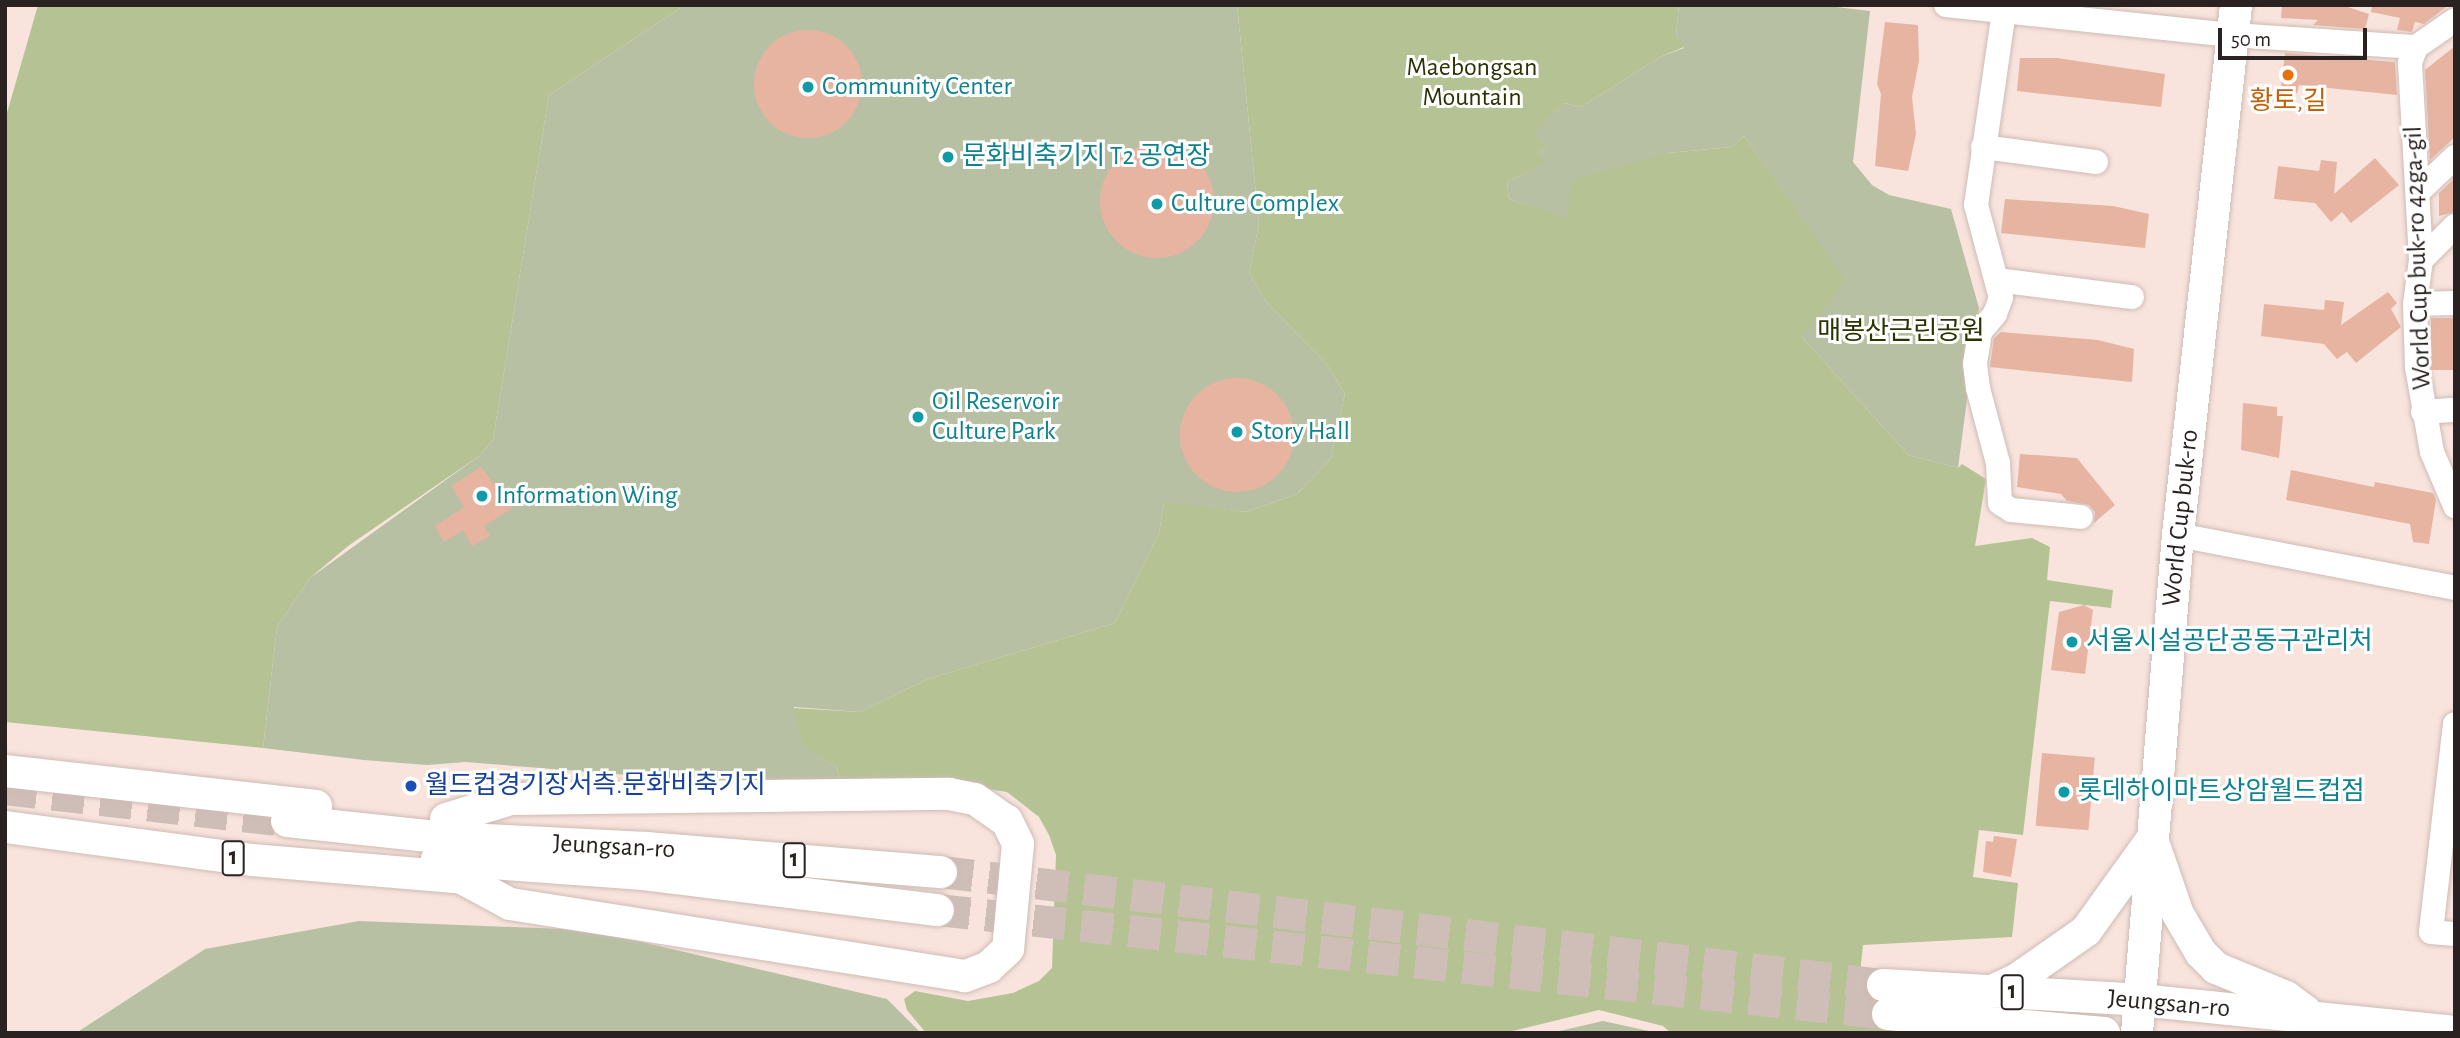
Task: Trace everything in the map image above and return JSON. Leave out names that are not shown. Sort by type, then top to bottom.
[{"type":"main road","name":"World Cup buk-ro","points":[[2137,1033],[2178,535],[2234,20]]},
{"type":"main road","name":"1","points":[[5,771],[446,819],[611,827],[645,861],[600,888],[252,860],[5,827]]},
{"type":"main road","points":[[446,819],[511,799],[950,794],[975,799],[1007,821],[1018,844],[1008,949],[989,967],[965,976],[510,904],[462,878]]},
{"type":"main road","name":"Jeungsan-ro","points":[[286,831],[446,838],[645,861],[938,910]]},
{"type":"main road","points":[[1992,991],[2016,981],[2086,931],[2152,839]]},
{"type":"main road","points":[[2152,839],[2178,914],[2201,953],[2217,968],[2286,997],[2311,1017]]},
{"type":"main road","name":"Jeungsan-ro","points":[[645,861],[941,872]]},
{"type":"main road","name":"Jeungsan-ro","points":[[2104,1033],[2004,1028],[1886,999],[1992,991],[2140,1000],[2455,1032]]},
{"type":"street","points":[[1946,5],[2004,11],[2234,20],[2416,47],[2452,25]]},
{"type":"street","points":[[2004,11],[1976,205],[1980,234],[2001,298],[1996,314],[1980,332],[1975,364],[1998,463],[2000,503],[2011,510],[2081,517]]},
{"type":"street","name":"World Cup buk-ro 42ga-gil","points":[[2416,47],[2410,63],[2419,191],[2421,260],[2415,304],[2423,412],[2432,452],[2455,506]]},
{"type":"street","points":[[1983,147],[2096,162]]},
{"type":"street","points":[[2419,191],[2455,157]]},
{"type":"street","points":[[2421,260],[2455,226]]},
{"type":"street","points":[[1997,280],[2132,297]]},
{"type":"street","points":[[2415,304],[2455,303]]},
{"type":"street","points":[[2423,412],[2455,410]]},
{"type":"street","points":[[2178,535],[2455,588]]},
{"type":"street","points":[[2455,724],[2431,932],[2455,934]]},
{"type":"green space","points":[[38,5],[685,5],[549,95],[493,440],[479,456],[348,546],[310,578],[277,627],[263,748],[5,722],[5,120]]},
{"type":"green space","name":"Oil Reservoir Culture Park","points":[[685,5],[1237,5],[1259,224],[1249,273],[1267,303],[1325,362],[1345,393],[1331,459],[1297,494],[1246,512],[1164,503],[1159,534],[1115,623],[928,679],[860,712],[794,707],[803,745],[837,767],[843,792],[465,762],[427,765],[263,748],[277,627],[310,578],[479,456],[493,440],[549,95]]},
{"type":"green space","name":"Maebongsan Mountain","points":[[1237,5],[1679,5],[1676,35],[1684,47],[1660,57],[1581,107],[1565,103],[1533,132],[1547,147],[1540,152],[1546,163],[1507,182],[1509,199],[1567,217],[1572,180],[1667,153],[1732,147],[1744,136],[1846,280],[1802,337],[1908,455],[1958,468],[1962,464],[1986,479],[1975,546],[2032,538],[2050,547],[2047,580],[2113,590],[2111,608],[2050,601],[2023,835],[1979,830],[1973,877],[2018,883],[2012,937],[1863,945],[1859,984],[1872,1012],[1894,1029],[1927,1033],[1671,1033],[1663,1026],[1599,1010],[1504,1033],[926,1033],[907,1010],[904,999],[915,991],[968,1001],[1013,993],[1039,981],[1052,968],[1056,855],[1049,835],[1039,817],[1007,792],[981,788],[843,792],[837,767],[803,746],[793,708],[860,712],[928,679],[1115,623],[1159,534],[1164,502],[1246,512],[1297,494],[1331,459],[1345,393],[1325,362],[1267,303],[1249,273],[1259,224]]},
{"type":"green space","name":"매봉산근린공원","points":[[1679,5],[1819,5],[1870,11],[1853,162],[1872,185],[1889,195],[1951,209],[1979,308],[1958,468],[1908,455],[1802,337],[1835,266],[1744,136],[1732,147],[1667,153],[1567,218],[1509,199],[1507,182],[1545,163],[1540,152],[1547,147],[1532,132],[1565,103],[1581,107],[1660,57],[1684,48],[1676,35]]},
{"type":"green space","points":[[359,921],[590,930],[887,999],[921,1033],[76,1033],[205,949]]},
{"type":"green space","points":[[1603,1021],[1658,1033],[1551,1033]]},
{"type":"building","points":[[2282,5],[2342,5],[2369,14],[2365,29],[2313,25],[2318,20],[2281,18]]},
{"type":"building","points":[[2372,5],[2446,7],[2424,24],[2415,22],[2412,32],[2397,30],[2400,18],[2371,12]]},
{"type":"building","points":[[1885,22],[1918,25],[1919,61],[1912,97],[1916,134],[1908,171],[1875,166],[1881,94],[1877,84]]},
{"type":"building","name":"Community Center","points":[[808,30],[829,34],[846,46],[858,63],[862,84],[858,105],[846,122],[829,134],[808,138],[787,134],[770,122],[758,105],[754,84],[758,63],[770,46],[787,34]]},
{"type":"building","points":[[2455,46],[2455,137],[2430,160],[2425,70]]},
{"type":"building","points":[[2285,53],[2395,62],[2397,95],[2299,85],[2297,93],[2279,103]]},
{"type":"building","points":[[2020,58],[2057,58],[2165,74],[2161,107],[2017,91]]},
{"type":"building","name":"Culture Complex","points":[[1157,144],[1179,148],[1197,161],[1210,179],[1214,201],[1210,223],[1197,241],[1179,254],[1157,258],[1135,254],[1117,241],[1104,223],[1100,201],[1104,179],[1117,161],[1135,148]]},
{"type":"building","points":[[2375,158],[2399,185],[2351,223],[2342,212],[2331,222],[2315,203],[2274,199],[2278,166],[2319,171],[2321,160],[2337,162],[2334,194]]},
{"type":"building","points":[[2455,178],[2455,212],[2439,216],[2439,193]]},
{"type":"building","points":[[2005,199],[2113,206],[2149,214],[2145,248],[2001,233]]},
{"type":"building","points":[[2388,292],[2397,303],[2391,309],[2401,327],[2356,363],[2347,352],[2337,359],[2324,344],[2261,336],[2264,304],[2324,310],[2325,300],[2344,302],[2341,325]]},
{"type":"building","points":[[2431,318],[2455,318],[2455,370],[2431,370]]},
{"type":"building","points":[[2001,332],[2098,340],[2134,349],[2132,382],[1990,367],[1994,338]]},
{"type":"building","name":"Story Hall","points":[[1237,378],[1259,382],[1277,395],[1290,413],[1294,435],[1290,457],[1277,475],[1259,488],[1237,492],[1215,488],[1197,475],[1184,457],[1180,435],[1184,413],[1197,395],[1215,382]]},
{"type":"building","points":[[2243,403],[2277,407],[2277,416],[2283,416],[2279,458],[2241,450]]},
{"type":"building","points":[[2020,454],[2077,458],[2115,505],[2094,523],[2095,512],[2089,505],[2067,501],[2061,494],[2017,487]]},
{"type":"building","name":"Information Wing","points":[[481,467],[513,508],[484,526],[490,536],[472,546],[463,530],[444,542],[435,526],[464,507],[451,486]]},
{"type":"building","points":[[2291,470],[2374,487],[2375,482],[2433,493],[2436,500],[2429,544],[2413,542],[2410,524],[2286,500]]},
{"type":"building","name":"서울시설공단공동구관리처","points":[[2084,605],[2093,610],[2085,674],[2051,670],[2059,612]]},
{"type":"building","name":"롯데하이마트상암월드컵점","points":[[2042,753],[2095,758],[2088,830],[2036,826]]},
{"type":"building","points":[[1994,836],[2017,839],[2011,877],[1983,872],[1986,841],[1993,842]]},
{"type":"tunnel","points":[[5,789],[287,821]]},
{"type":"tunnel","points":[[941,872],[1883,985]]},
{"type":"tunnel","points":[[938,910],[1888,1014]]},
{"type":"place","name":"황토,길","points":[[2288,75]]},
{"type":"place","name":"Community Center","points":[[808,87]]},
{"type":"place","name":"문화비축기지 T2 공연장","points":[[948,157]]},
{"type":"place","name":"Culture Complex","points":[[1157,204]]},
{"type":"place","name":"Oil Reservoir Culture Park","points":[[918,417]]},
{"type":"place","name":"Story Hall","points":[[1237,432]]},
{"type":"place","name":"Information Wing","points":[[482,496]]},
{"type":"place","name":"서울시설공단공동구관리처","points":[[2072,642]]},
{"type":"place","name":"월드컵경기장서측.문화비축기지","points":[[411,786]]},
{"type":"place","name":"롯데하이마트상암월드컵점","points":[[2064,792]]}]
